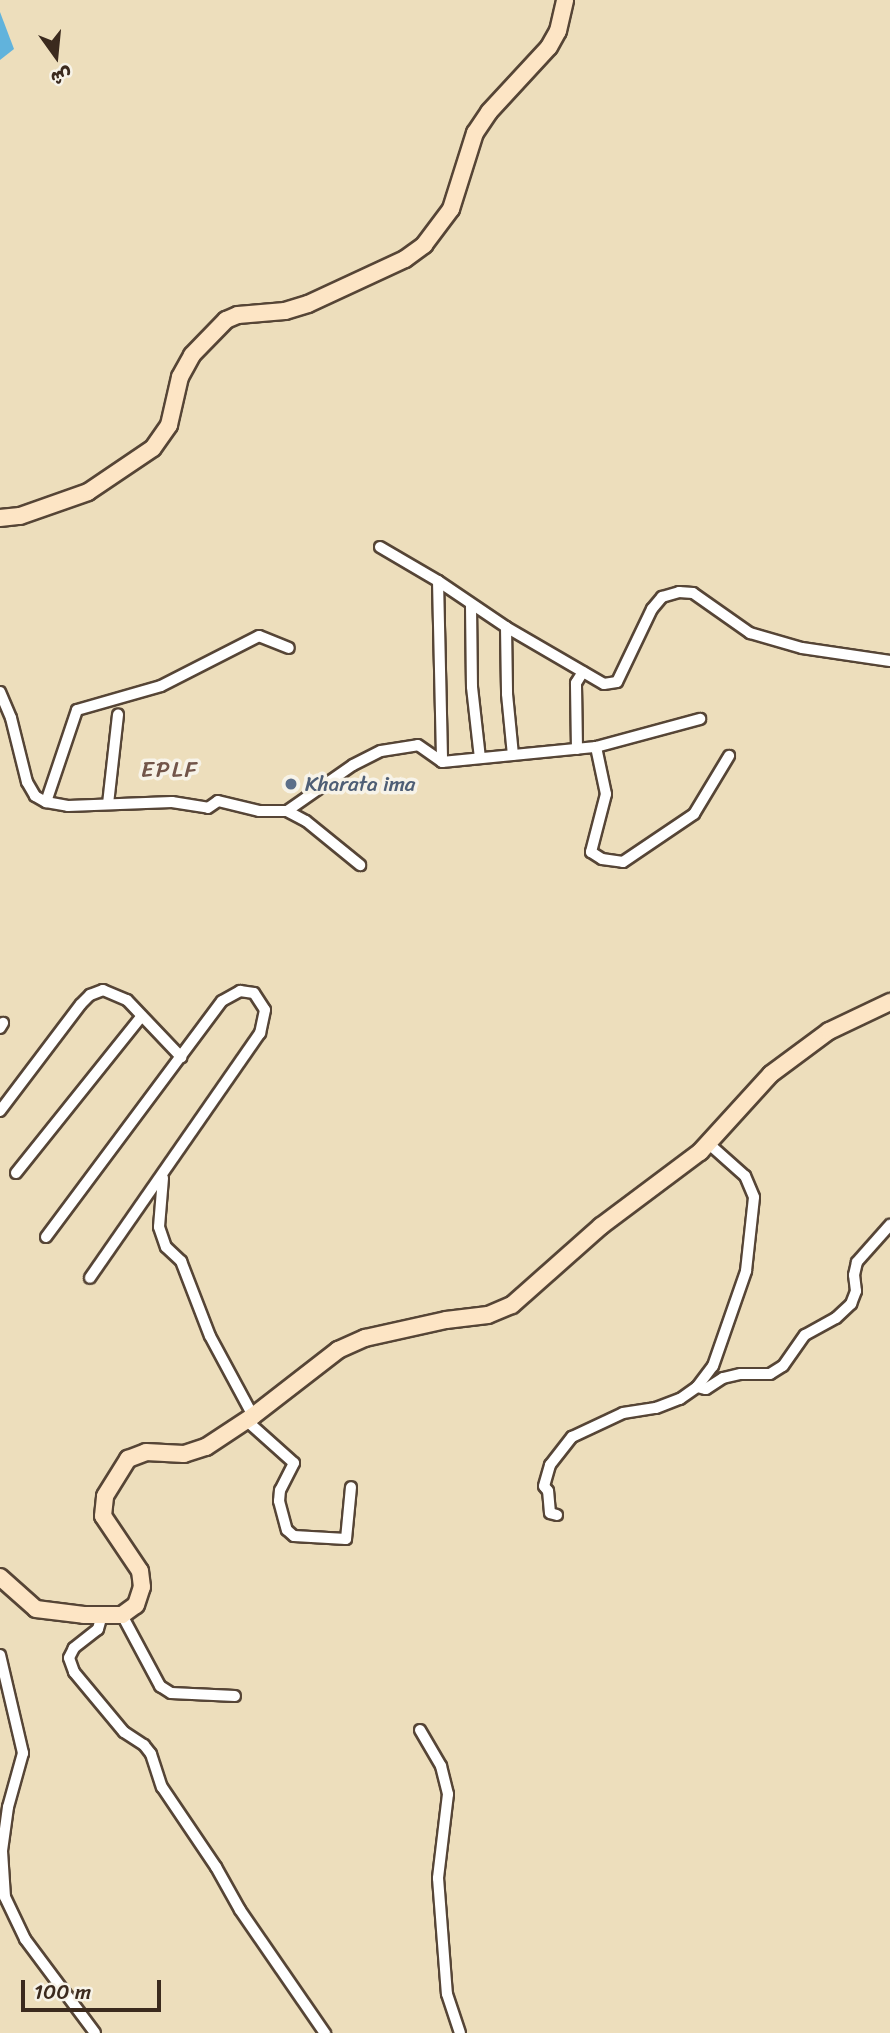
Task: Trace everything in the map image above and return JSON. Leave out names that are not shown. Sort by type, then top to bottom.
[{"type":"street","points":[[0,518],[20,516],[88,492],[153,447],[169,425],[180,377],[191,355],[226,320],[238,315],[285,311],[308,304],[405,259],[424,245],[452,209],[475,134],[489,113],[550,47],[558,31],[565,0]]},
{"type":"street","points":[[380,547],[438,580],[471,606],[604,684],[617,682],[652,609],[662,597],[680,592],[693,593],[750,633],[802,648],[890,662]]},
{"type":"street","points":[[438,580],[442,762]]},
{"type":"street","points":[[471,606],[472,687],[480,758]]},
{"type":"street","points":[[506,627],[507,694],[513,755]]},
{"type":"street","points":[[46,802],[77,710],[161,686],[258,636],[289,648]]},
{"type":"street","points":[[577,749],[576,683],[583,672]]},
{"type":"street","points":[[0,692],[11,718],[27,782],[35,796],[46,802],[68,806],[172,802],[208,808],[218,801],[259,811],[288,811],[306,821],[360,864]]},
{"type":"street","points":[[108,804],[118,715]]},
{"type":"street","points":[[288,811],[353,765],[381,751],[418,745],[442,762],[577,749],[596,747],[701,719]]},
{"type":"street","points":[[596,747],[606,794],[591,852],[602,859],[622,862],[694,814],[729,756]]},
{"type":"street","points":[[0,1111],[90,995],[103,990],[114,992],[127,1000],[181,1057]]},
{"type":"street","points":[[46,1237],[222,1001],[240,990],[254,993],[265,1010],[260,1033],[90,1278]]},
{"type":"street","points":[[0,1577],[37,1609],[122,1615],[136,1605],[142,1587],[140,1571],[103,1516],[105,1496],[128,1459],[146,1452],[184,1454],[206,1447],[250,1418],[338,1350],[365,1338],[424,1324],[488,1315],[512,1305],[601,1226],[708,1143],[771,1074],[829,1031],[890,1002]]},
{"type":"street","points":[[16,1173],[142,1016]]},
{"type":"street","points":[[557,1515],[550,1513],[548,1491],[544,1486],[550,1465],[572,1437],[623,1413],[656,1408],[680,1399],[697,1387],[713,1366],[746,1271],[754,1197],[745,1176],[708,1143]]},
{"type":"street","points":[[163,1175],[159,1227],[166,1247],[181,1261],[210,1336],[250,1418],[294,1463],[280,1490],[279,1501],[288,1530],[294,1536],[346,1539],[351,1487]]},
{"type":"street","points":[[697,1387],[706,1389],[723,1378],[741,1374],[770,1374],[783,1366],[805,1335],[836,1318],[851,1304],[856,1292],[856,1262],[890,1225]]},
{"type":"street","points":[[96,1615],[102,1615],[98,1629],[74,1648],[69,1658],[74,1672],[124,1732],[144,1745],[162,1787],[216,1867],[240,1910],[325,2033]]},
{"type":"street","points":[[122,1615],[160,1686],[171,1693],[235,1696]]},
{"type":"street","points":[[0,1655],[23,1753],[8,1807],[2,1851],[2,1888],[25,1938],[95,2033]]},
{"type":"street","points":[[420,1730],[441,1766],[448,1794],[438,1878],[446,1983],[460,2033]]},
{"type":"water","points":[[0,12],[14,49],[0,60]]},
{"type":"place","name":"Kharata ima","points":[[291,784]]},
{"type":"district","name":"EPLF","points":[[170,770]]}]
